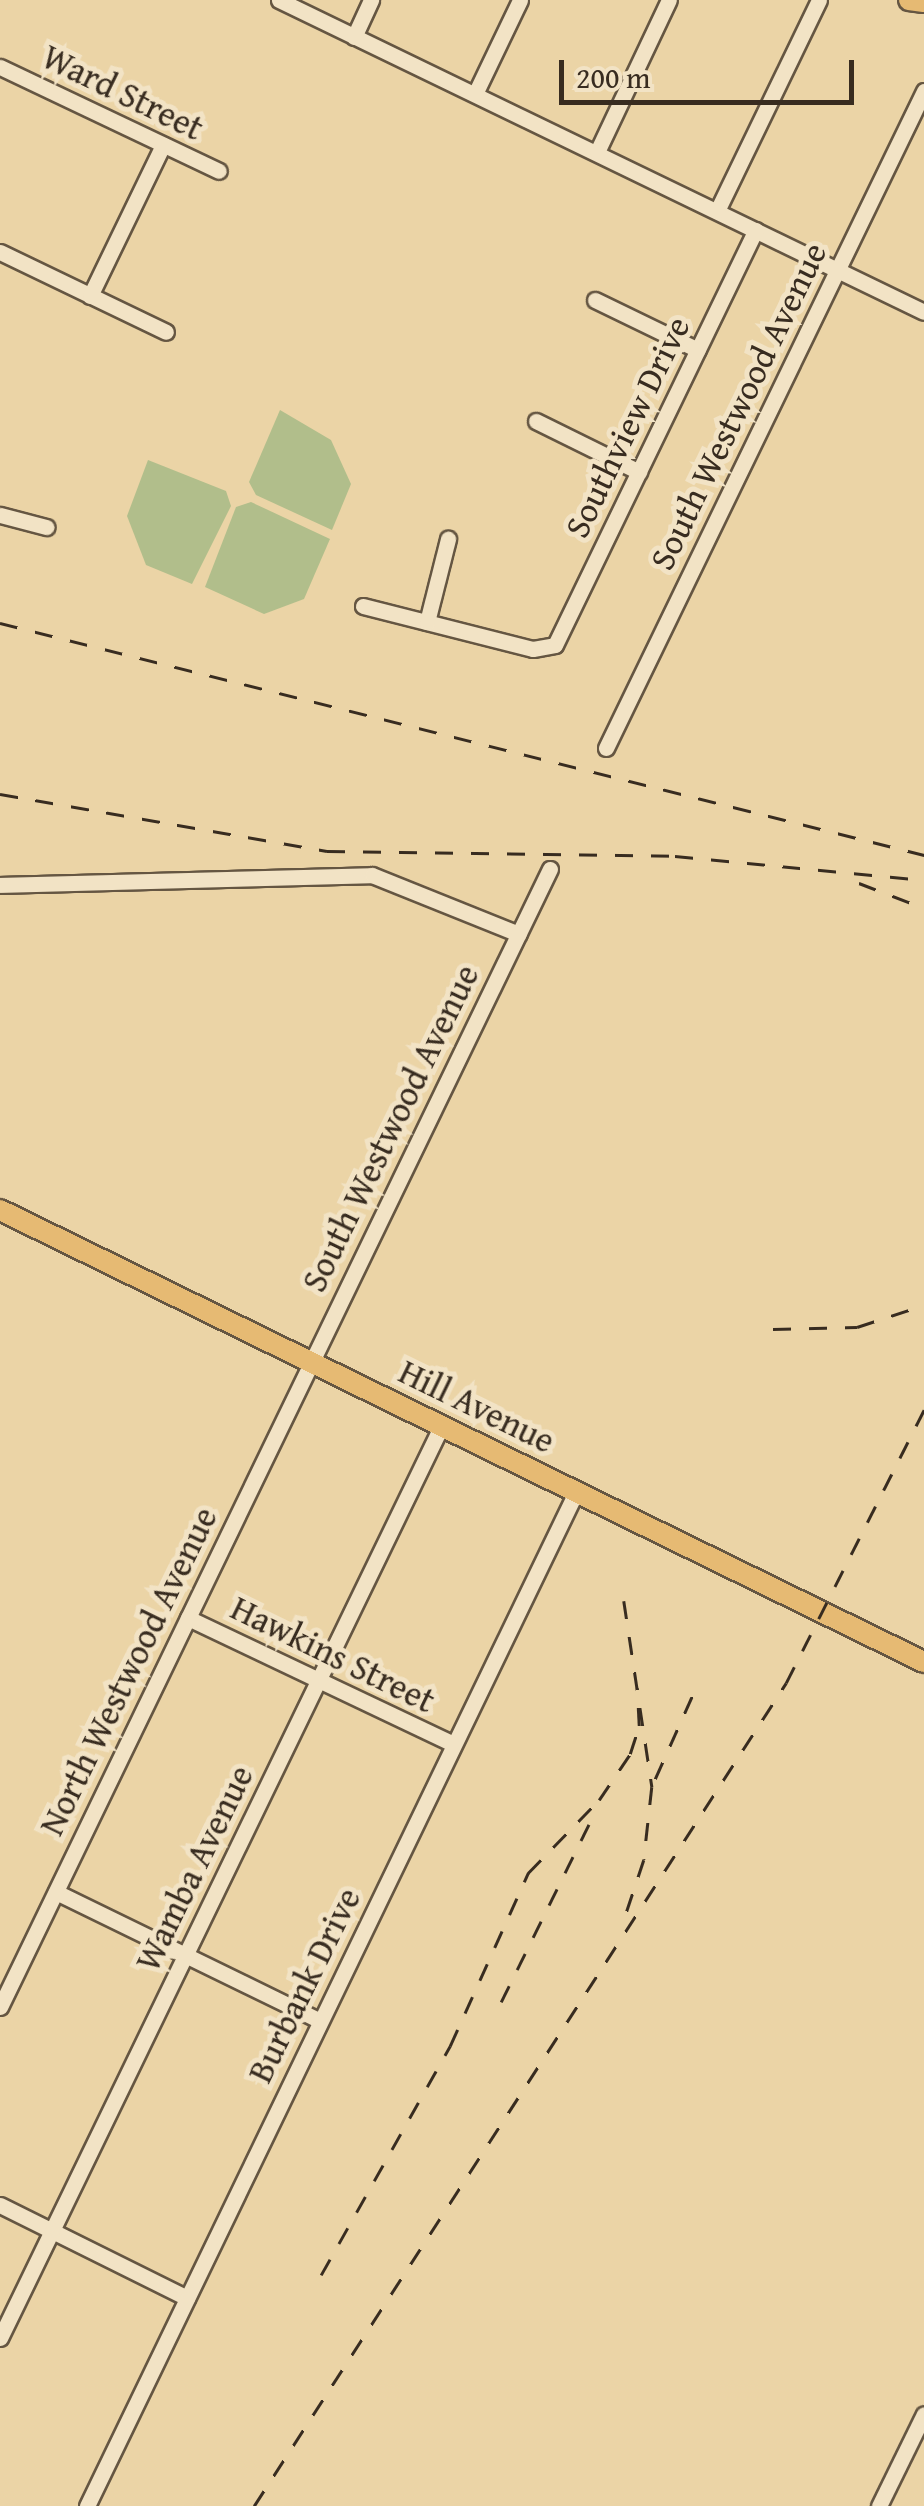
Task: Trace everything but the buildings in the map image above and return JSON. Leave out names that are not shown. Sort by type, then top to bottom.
[{"type":"main road","points":[[909,0],[924,2]]},
{"type":"main road","name":"Hill Avenue","points":[[0,1210],[924,1662]]},
{"type":"street","points":[[279,0],[924,312]]},
{"type":"street","points":[[354,36],[371,0]]},
{"type":"street","points":[[475,94],[520,0]]},
{"type":"street","points":[[598,152],[670,0]]},
{"type":"street","points":[[717,211],[819,0]]},
{"type":"street","name":"Ward Street","points":[[0,66],[219,172]]},
{"type":"street","name":"South Westwood Avenue","points":[[606,748],[924,91]]},
{"type":"street","points":[[90,296],[163,145]]},
{"type":"street","name":"Southview Drive","points":[[427,622],[549,648],[756,230]]},
{"type":"street","points":[[0,252],[166,332]]},
{"type":"street","points":[[595,300],[698,350]]},
{"type":"street","points":[[536,421],[639,472]]},
{"type":"street","points":[[0,516],[46,527]]},
{"type":"street","points":[[363,606],[427,622],[448,538]]},
{"type":"street","name":"South Westwood Avenue","points":[[308,1360],[550,869]]},
{"type":"street","points":[[0,885],[372,875],[519,934]]},
{"type":"street","name":"North Westwood Avenue","points":[[0,2006],[308,1360]]},
{"type":"street","name":"Wamba Avenue","points":[[0,2338],[442,1425]]},
{"type":"street","name":"Burbank Drive","points":[[87,2506],[576,1492]]},
{"type":"street","name":"Hawkins Street","points":[[188,1618],[453,1744]]},
{"type":"street","points":[[56,1892],[320,2021]]},
{"type":"street","points":[[0,2205],[187,2298]]},
{"type":"street","points":[[878,2506],[924,2414]]},
{"type":"green space","points":[[280,410],[331,440],[351,484],[332,530],[256,495],[249,482]]},
{"type":"green space","points":[[148,460],[226,491],[231,506],[192,584],[146,565],[127,516]]},
{"type":"green space","points":[[251,502],[330,539],[304,599],[264,614],[205,587],[236,507]]},
{"type":"railway","points":[[0,623],[924,855]]},
{"type":"railway","points":[[0,794],[327,851],[675,856],[924,880]]},
{"type":"railway","points":[[859,883],[924,908]]},
{"type":"railway","points":[[773,1329],[857,1327],[924,1305]]},
{"type":"railway","points":[[254,2506],[786,1683],[924,1410]]},
{"type":"railway","points":[[624,1601],[652,1787],[644,1860],[626,1914]]},
{"type":"railway","points":[[321,2275],[450,2046],[528,1873],[599,1800],[630,1754],[639,1726],[637,1688]]},
{"type":"railway","points":[[655,1779],[694,1692]]},
{"type":"railway","points":[[501,2002],[593,1816]]}]
